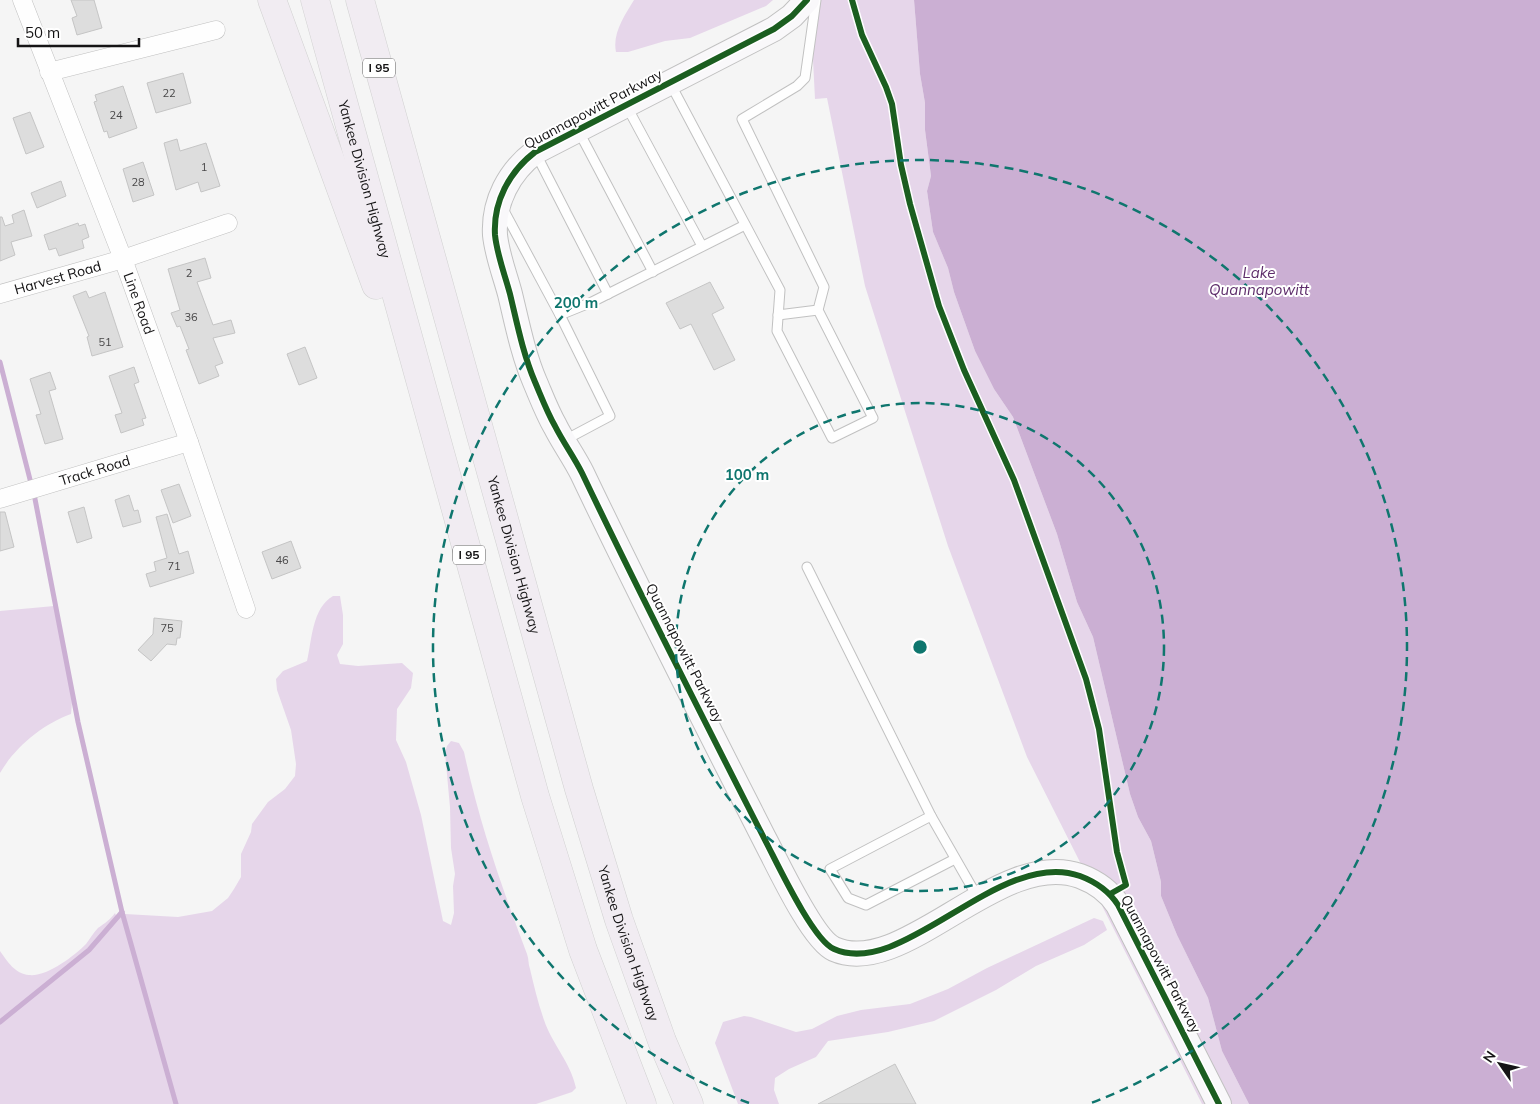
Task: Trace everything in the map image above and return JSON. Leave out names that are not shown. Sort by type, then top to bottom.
[{"type":"highway","points":[[272,0],[411,384],[445,468]]},
{"type":"highway","name":"Yankee Division Highway","points":[[315,0],[535,796],[583,950],[642,1104]]},
{"type":"highway","name":"Yankee Division Highway","points":[[360,0],[579,789],[619,920],[662,1041],[689,1104]]},
{"type":"highway","points":[[378,0],[399,135]]},
{"type":"street","name":"Line Road","points":[[22,0],[123,259],[189,442],[246,609]]},
{"type":"street","name":"Quannapowitt Parkway","points":[[807,0],[792,16],[774,29],[535,152],[515,172],[499,201],[495,224],[496,244],[533,378],[774,856],[812,924],[831,948],[852,954],[888,948],[1020,878],[1044,872],[1078,875],[1107,892],[1118,905],[1219,1104]]},
{"type":"street","points":[[49,72],[216,30]]},
{"type":"street","name":"Harvest Road","points":[[0,294],[123,259],[228,223]]},
{"type":"street","name":"Track Road","points":[[0,499],[189,442]]},
{"type":"lane","points":[[670,82],[780,290],[777,331],[832,438],[873,418],[818,310],[824,287],[742,119],[797,86],[805,78],[816,0]]},
{"type":"lane","points":[[626,105],[702,246]]},
{"type":"lane","points":[[578,129],[652,272]]},
{"type":"lane","points":[[535,152],[608,294]]},
{"type":"lane","points":[[499,201],[560,315],[610,416],[564,441]]},
{"type":"lane","points":[[560,315],[608,294],[745,225]]},
{"type":"lane","points":[[778,315],[818,310]]},
{"type":"lane","points":[[807,567],[931,816],[980,900]]},
{"type":"lane","points":[[931,816],[830,868],[848,898],[866,905],[955,859]]},
{"type":"shaded area","points":[[634,0],[773,0],[766,6],[690,38],[665,41],[628,52],[616,52],[615,45],[618,31],[623,18]]},
{"type":"shaded area","points":[[810,0],[914,0],[920,74],[925,103],[925,130],[931,176],[927,191],[933,232],[948,268],[954,292],[975,351],[994,389],[1013,417],[1057,534],[1077,602],[1093,637],[1130,794],[1138,817],[1151,841],[1161,882],[1161,896],[1177,935],[1208,998],[1222,1051],[1249,1104],[1202,1104],[1027,757],[948,546],[865,286],[827,98],[815,99]]},
{"type":"shaded area","points":[[333,596],[340,596],[343,615],[343,644],[337,655],[340,664],[358,666],[402,663],[413,673],[411,688],[397,709],[396,740],[406,762],[421,815],[443,921],[451,925],[454,913],[453,886],[455,874],[451,848],[450,807],[445,753],[451,741],[459,743],[464,752],[484,829],[500,880],[528,956],[536,994],[547,1029],[570,1070],[576,1088],[572,1092],[536,1104],[0,1104],[0,951],[16,970],[24,974],[36,975],[60,965],[75,954],[86,944],[98,928],[115,913],[117,918],[125,914],[178,917],[212,911],[228,898],[241,877],[241,854],[251,832],[252,824],[268,802],[285,789],[295,776],[296,764],[291,730],[277,690],[276,679],[283,671],[307,661],[317,616],[326,601]]},
{"type":"shaded area","points":[[54,606],[68,660],[72,703],[71,714],[40,730],[13,754],[0,773],[0,611]]},
{"type":"shaded area","points":[[1094,918],[1103,921],[1107,930],[1084,945],[1036,966],[996,990],[934,1021],[888,1032],[828,1041],[816,1057],[789,1069],[775,1078],[774,1090],[779,1104],[738,1104],[715,1043],[723,1022],[744,1016],[796,1032],[812,1029],[837,1016],[861,1010],[910,1004],[948,989],[987,968]]},
{"type":"water","name":"Lake Quannapowitt","points":[[914,0],[1540,0],[1540,1104],[1249,1104],[1222,1051],[1208,998],[1177,935],[1161,896],[1161,882],[1151,841],[1138,817],[1130,794],[1093,637],[1077,602],[1057,534],[1013,417],[994,389],[975,351],[954,292],[948,268],[933,232],[927,191],[931,176],[925,130],[925,103],[920,74]]},
{"type":"building","points":[[71,0],[94,0],[102,28],[77,35],[72,18],[77,16]]},
{"type":"building","points":[[183,73],[191,103],[156,113],[147,83]]},
{"type":"building","points":[[123,86],[137,128],[109,138],[107,131],[104,132],[94,102],[97,101],[95,95]]},
{"type":"building","points":[[30,112],[44,147],[26,154],[13,118]]},
{"type":"building","points":[[177,139],[180,151],[206,143],[220,186],[201,192],[198,182],[176,190],[164,143]]},
{"type":"building","points":[[143,162],[154,195],[133,202],[123,169]]},
{"type":"building","points":[[61,181],[66,196],[37,208],[31,193]]},
{"type":"building","points":[[24,210],[32,236],[11,242],[15,255],[0,261],[0,217],[2,217],[5,226],[14,223],[12,215]]},
{"type":"building","points":[[78,223],[79,226],[85,224],[89,237],[82,240],[84,248],[59,256],[56,248],[49,250],[44,235]]},
{"type":"building","points":[[205,258],[211,278],[197,282],[213,325],[231,320],[235,333],[213,338],[223,363],[215,366],[219,376],[199,384],[186,350],[189,349],[180,326],[177,327],[171,313],[180,310],[168,269]]},
{"type":"building","points":[[710,282],[724,308],[712,314],[735,360],[714,370],[691,324],[680,329],[666,303]]},
{"type":"building","points":[[86,291],[89,298],[105,292],[123,347],[92,356],[87,337],[89,336],[73,296]]},
{"type":"building","points":[[305,347],[317,378],[299,385],[287,354]]},
{"type":"building","points":[[134,367],[139,382],[134,384],[146,418],[142,419],[144,425],[121,433],[115,415],[122,413],[109,376]]},
{"type":"building","points":[[50,372],[56,389],[49,391],[63,439],[45,444],[36,415],[41,414],[30,379]]},
{"type":"building","points":[[179,484],[191,516],[173,523],[161,490]]},
{"type":"building","points":[[129,495],[134,511],[138,510],[141,522],[123,527],[115,500]]},
{"type":"building","points":[[84,507],[92,538],[77,543],[68,512]]},
{"type":"building","points":[[0,512],[5,512],[14,547],[0,551]]},
{"type":"building","points":[[167,514],[179,554],[188,551],[194,573],[150,587],[146,574],[156,571],[154,562],[167,558],[156,517]]},
{"type":"building","points":[[291,541],[301,568],[272,579],[262,552]]},
{"type":"building","points":[[154,618],[182,621],[180,638],[177,638],[176,645],[167,644],[151,661],[138,650],[153,634]]},
{"type":"building","points":[[895,1064],[916,1104],[818,1104]]},
{"type":"waterway","points":[[0,362],[35,499],[78,722],[122,912],[176,1104]]},
{"type":"waterway","points":[[0,1022],[89,950],[122,912]]},
{"type":"cycle path","points":[[807,0],[792,16],[774,29],[535,152],[510,178],[504,189],[497,211],[495,235],[499,257],[531,371],[549,415],[582,473],[779,867],[806,917],[826,943],[834,949],[861,954],[890,947],[921,932],[985,895],[1018,880],[1049,872],[1086,878],[1106,891],[1118,905],[1219,1104]]},
{"type":"cycle path","points":[[852,0],[862,35],[892,104],[901,165],[910,204],[939,306],[964,370],[1014,480],[1086,679],[1099,729],[1117,852],[1126,885],[1110,894]]}]
